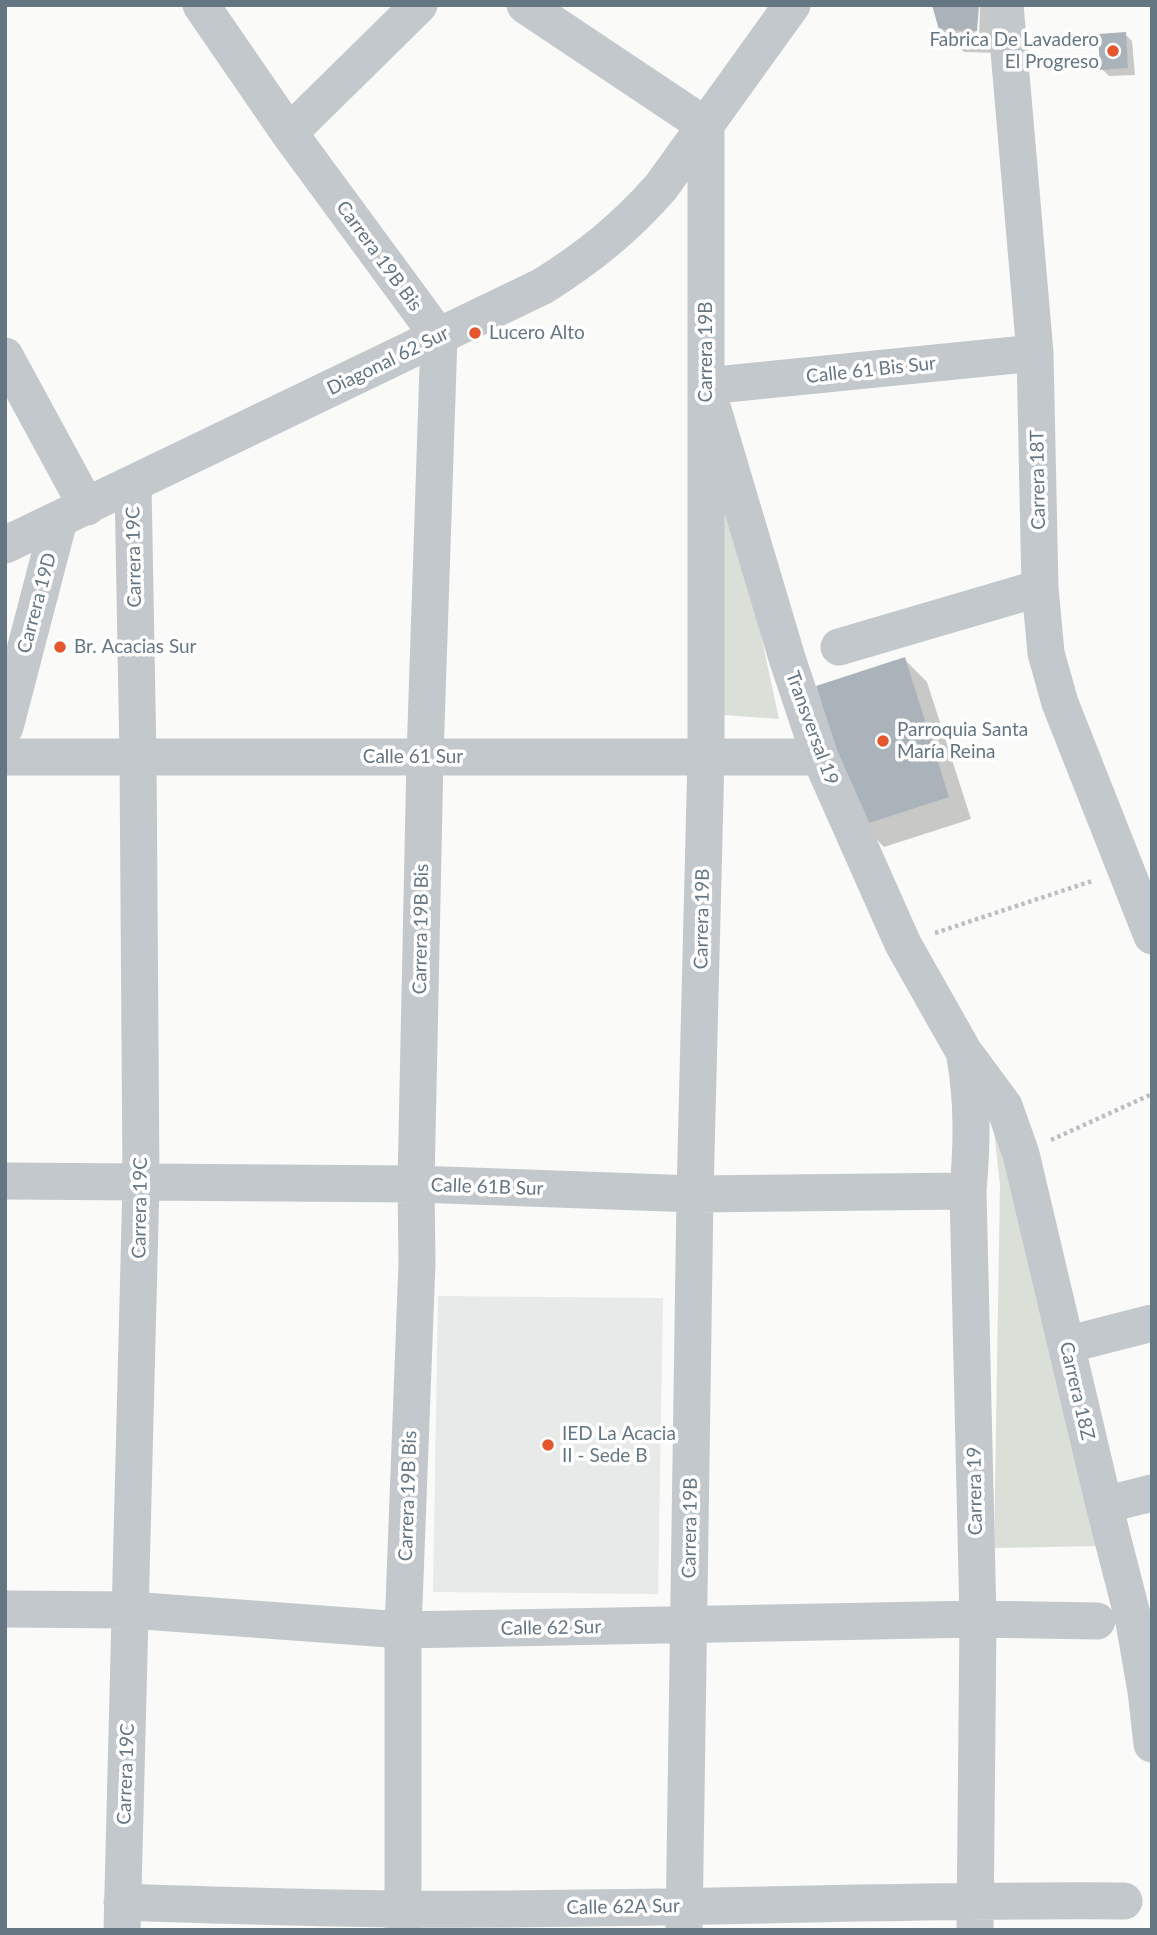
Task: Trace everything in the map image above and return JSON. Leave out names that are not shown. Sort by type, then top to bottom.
[{"type":"street","name":"Carrera 19B Bis","points":[[201,5],[289,134],[439,337],[425,757],[416,1184],[417,1263],[403,1630],[403,1919]]},
{"type":"street","points":[[289,134],[419,5]]},
{"type":"street","points":[[525,5],[706,126]]},
{"type":"street","name":"Diagonal 62 Sur","points":[[5,545],[543,286],[584,260],[636,215],[660,187],[792,5]]},
{"type":"street","name":"Carrera 18T","points":[[1005,5],[1035,353],[1040,589],[1046,653],[1060,704],[1152,936]]},
{"type":"street","name":"Carrera 19B","points":[[684,1918],[695,1194],[706,757],[706,126]]},
{"type":"street","name":"Calle 61 Bis Sur","points":[[706,386],[1035,353]]},
{"type":"street","points":[[5,356],[73,514]]},
{"type":"street","name":"Transversal 19","points":[[706,386],[787,658],[820,758],[903,944],[964,1052]]},
{"type":"street","name":"Carrera 19C","points":[[122,1916],[141,1183],[133,485]]},
{"type":"street","name":"Carrera 19D","points":[[5,727],[73,514]]},
{"type":"street","points":[[839,647],[1040,589]]},
{"type":"street","name":"Calle 61 Sur","points":[[5,757],[820,758]]},
{"type":"street","name":"Carrera 18Z","points":[[964,1052],[1004,1106],[1021,1154],[1139,1643],[1152,1744]]},
{"type":"street","name":"Carrera 19","points":[[964,1052],[971,1092],[973,1134],[968,1191],[978,1619],[975,1915]]},
{"type":"street","name":"Calle 61B Sur","points":[[5,1181],[416,1184],[695,1194],[968,1191]]},
{"type":"street","points":[[1066,1345],[1152,1323]]},
{"type":"street","points":[[1104,1505],[1152,1493]]},
{"type":"street","name":"Calle 62 Sur","points":[[5,1609],[130,1610],[403,1630],[978,1619],[1097,1620]]},
{"type":"street","name":"Calle 62A Sur","points":[[122,1916],[403,1919],[975,1915],[1124,1900]]},
{"type":"path","points":[[903,944],[1126,870]]},
{"type":"path","points":[[1021,1154],[1152,1094]]},
{"type":"shaded area","points":[[723,458],[779,719],[724,715]]},
{"type":"shaded area","points":[[992,1112],[1100,1546],[994,1548],[1000,1185]]},
{"type":"shaded area","name":"IED La Acacia II - Sede B","points":[[438,1296],[663,1298],[658,1594],[433,1592]]},
{"type":"building","points":[[932,5],[979,5],[977,31],[939,30]]},
{"type":"building","name":"Fabrica De Lavadero El Progreso","points":[[1126,32],[1128,68],[1100,70],[1098,34]]},
{"type":"building","name":"Parroquia Santa María Reina","points":[[905,657],[949,797],[860,826],[816,686]]},
{"type":"place","name":"Fabrica De Lavadero El Progreso","points":[[1113,51]]},
{"type":"place","name":"Lucero Alto","points":[[475,333]]},
{"type":"place","name":"Br. Acacias Sur","points":[[60,647]]},
{"type":"place","name":"Parroquia Santa María Reina","points":[[883,741]]},
{"type":"place","name":"IED La Acacia II - Sede B","points":[[548,1445]]}]
